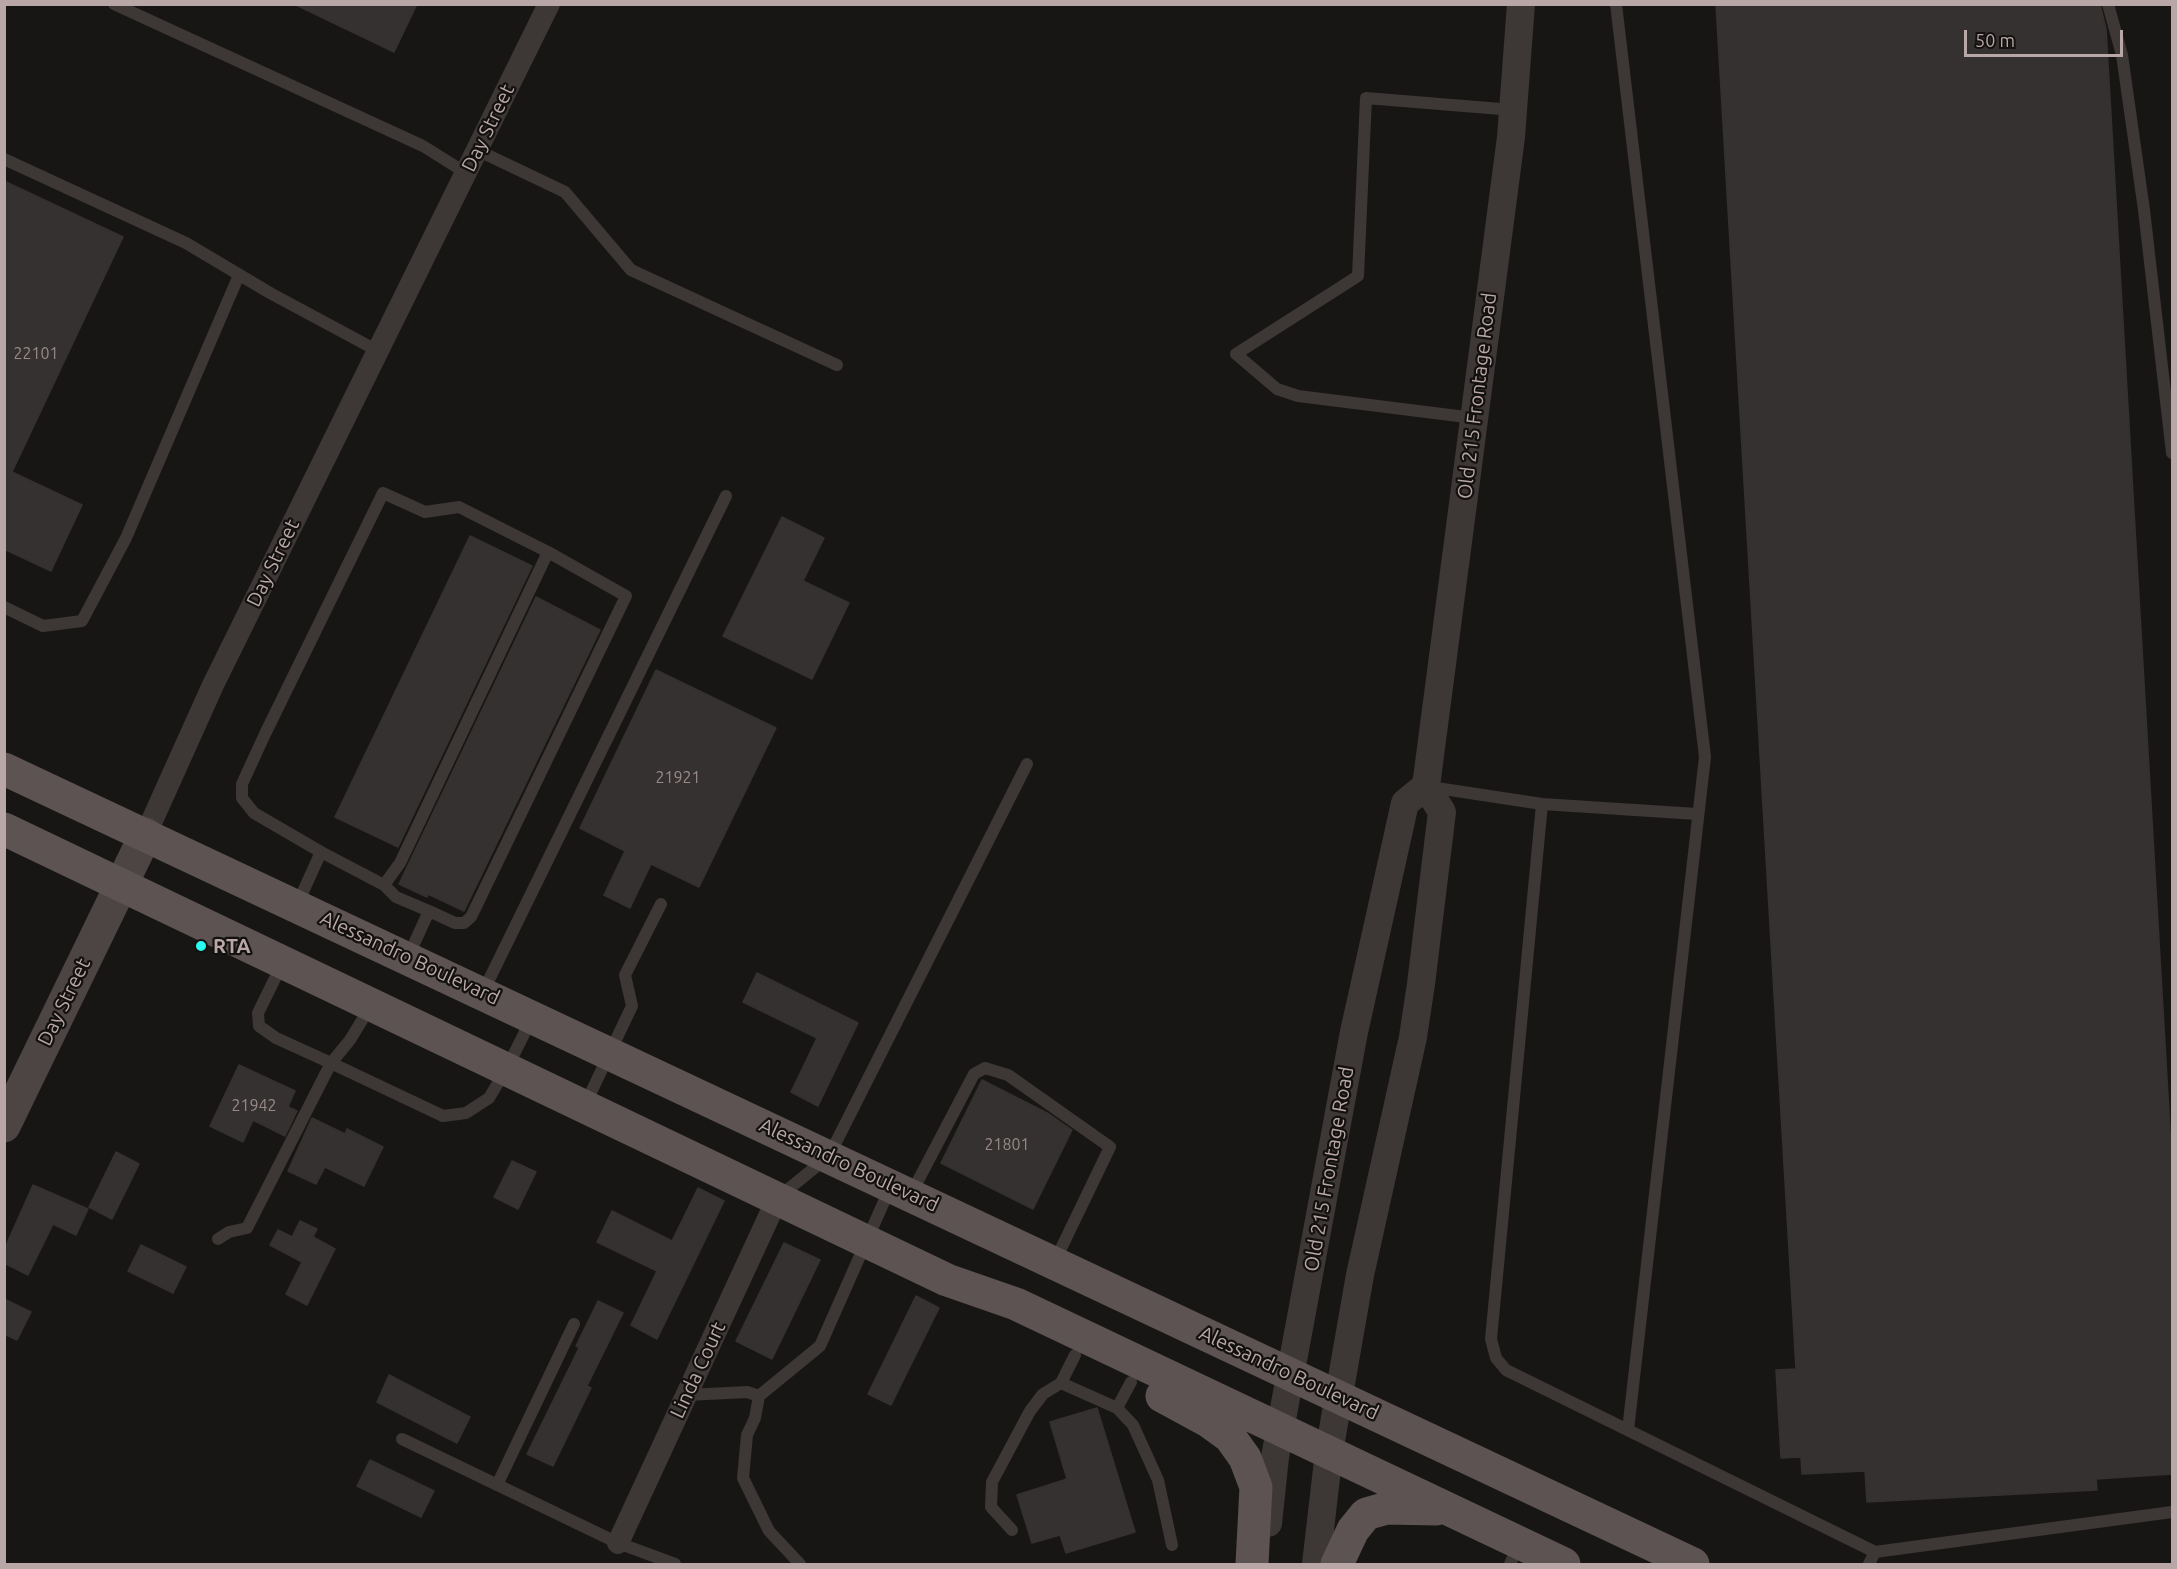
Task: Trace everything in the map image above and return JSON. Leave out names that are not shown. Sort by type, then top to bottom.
[{"type":"main road","name":"Alessandro Boulevard","points":[[4,769],[483,992],[1693,1564]]},
{"type":"main road","points":[[4,829],[866,1239],[947,1280],[1016,1304],[1329,1452],[1447,1509],[1515,1554],[1564,1564]]},
{"type":"main road","name":"Day Street","points":[[4,1126],[146,834]]},
{"type":"main road","points":[[947,1280],[1068,1369],[1124,1395],[1208,1421],[1230,1437],[1245,1458],[1256,1487],[1252,1564]]},
{"type":"main road","points":[[1337,1564],[1353,1530],[1366,1514],[1386,1508],[1447,1509]]},
{"type":"street","name":"Day Street","points":[[146,834],[213,685],[549,4]]},
{"type":"street","name":"Old 215 Frontage Road","points":[[1263,1564],[1280,1429],[1354,1032],[1405,803],[1426,786],[1513,110],[1521,4]]},
{"type":"street","points":[[1316,1564],[1329,1452],[1360,1275],[1413,1037],[1421,984],[1442,812],[1426,786]]},
{"type":"street","name":"Linda Court","points":[[618,1543],[778,1197]]},
{"type":"lane","points":[[114,4],[423,146],[466,174]]},
{"type":"lane","points":[[1616,4],[1705,757],[1628,1430]]},
{"type":"lane","points":[[2108,4],[2124,66],[2144,210],[2172,453]]},
{"type":"lane","points":[[1474,418],[1298,396],[1277,389],[1236,354],[1358,276],[1366,99],[1513,110]]},
{"type":"lane","points":[[477,150],[565,192],[631,270],[837,365]]},
{"type":"lane","points":[[4,159],[186,243],[378,351]]},
{"type":"lane","points":[[4,607],[43,626],[82,621],[126,538],[239,274]]},
{"type":"lane","points":[[383,493],[425,512],[459,507],[548,552],[626,596],[471,917],[464,923],[455,923],[396,897],[384,885],[254,813],[242,798],[242,784],[383,493]]},
{"type":"lane","points":[[483,992],[726,496]]},
{"type":"lane","points":[[384,885],[400,863],[548,552]]},
{"type":"lane","points":[[778,1197],[829,1156],[1027,764]]},
{"type":"lane","points":[[1426,786],[1542,804],[1697,814]]},
{"type":"lane","points":[[1542,804],[1491,1339],[1496,1358],[1506,1370],[1875,1552],[2172,1512]]},
{"type":"lane","points":[[297,905],[321,852]]},
{"type":"lane","points":[[585,1105],[632,1006],[625,975],[661,904]]},
{"type":"lane","points":[[408,957],[429,911]]},
{"type":"lane","points":[[284,961],[258,1013],[259,1026],[276,1038],[443,1116],[466,1113],[489,1098],[533,1016]]},
{"type":"lane","points":[[218,1239],[229,1232],[248,1228],[331,1063],[350,1040],[372,1004]]},
{"type":"lane","points":[[800,1564],[769,1531],[743,1478],[747,1435],[755,1418],[759,1396],[820,1346],[866,1239],[901,1190],[974,1074],[985,1068],[1008,1075],[1110,1146],[1054,1262]]},
{"type":"lane","points":[[497,1485],[574,1324]]},
{"type":"lane","points":[[1012,1530],[991,1507],[992,1482],[1030,1411],[1068,1369]]},
{"type":"lane","points":[[687,1395],[747,1392],[759,1396]]},
{"type":"lane","points":[[1124,1395],[1133,1425],[1158,1480],[1172,1545]]},
{"type":"lane","points":[[402,1439],[618,1543],[675,1564]]},
{"type":"lane","points":[[1869,1564],[1875,1552]]},
{"type":"building","points":[[294,4],[417,4],[394,52]]},
{"type":"building","points":[[1716,4],[2100,4],[2106,29],[2172,1164],[2172,1474],[2096,1479],[2097,1490],[1867,1502],[1865,1471],[1802,1474],[1801,1457],[1781,1458],[1776,1370],[1796,1369]]},
{"type":"building","points":[[4,181],[123,237],[12,472],[82,505],[51,571],[4,549]]},
{"type":"building","points":[[782,517],[824,538],[803,581],[849,603],[812,679],[723,636]]},
{"type":"building","points":[[470,536],[532,566],[398,847],[335,817]]},
{"type":"building","points":[[536,597],[600,630],[464,911],[428,894],[427,897],[399,884]]},
{"type":"building","points":[[656,670],[776,728],[699,887],[651,864],[630,908],[604,895],[625,851],[580,828]]},
{"type":"building","points":[[757,973],[858,1023],[818,1106],[791,1092],[817,1038],[743,1002]]},
{"type":"building","points":[[239,1065],[295,1091],[288,1107],[297,1111],[285,1136],[253,1120],[243,1142],[210,1126]]},
{"type":"building","points":[[982,1080],[1049,1114],[1072,1130],[1033,1209],[941,1163]]},
{"type":"building","points":[[312,1118],[345,1134],[347,1129],[383,1147],[364,1186],[325,1167],[316,1184],[288,1171]]},
{"type":"building","points":[[116,1152],[139,1164],[112,1219],[89,1207]]},
{"type":"building","points":[[512,1161],[536,1172],[518,1209],[494,1197]]},
{"type":"building","points":[[33,1185],[88,1209],[76,1235],[53,1224],[28,1275],[4,1263],[4,1250]]},
{"type":"building","points":[[698,1188],[724,1201],[657,1339],[631,1325],[657,1271],[597,1242],[612,1211],[672,1241]]},
{"type":"building","points":[[300,1221],[317,1229],[313,1237],[335,1249],[307,1305],[286,1294],[302,1262],[270,1245],[278,1230],[292,1237]]},
{"type":"building","points":[[784,1243],[820,1260],[772,1359],[736,1341]]},
{"type":"building","points":[[141,1245],[186,1267],[173,1293],[128,1271]]},
{"type":"building","points":[[916,1296],[939,1308],[891,1405],[868,1394]]},
{"type":"building","points":[[4,1299],[31,1312],[17,1340],[4,1334]]},
{"type":"building","points":[[598,1301],[623,1313],[587,1386],[591,1388],[553,1466],[527,1454],[579,1348],[576,1346]]},
{"type":"building","points":[[389,1375],[470,1417],[457,1443],[377,1402]]},
{"type":"building","points":[[1097,1408],[1135,1532],[1066,1553],[1060,1535],[1032,1543],[1017,1495],[1067,1479],[1050,1422]]},
{"type":"building","points":[[370,1460],[434,1491],[421,1517],[357,1486]]},
{"type":"place","name":"RTA","points":[[201,946]]}]
